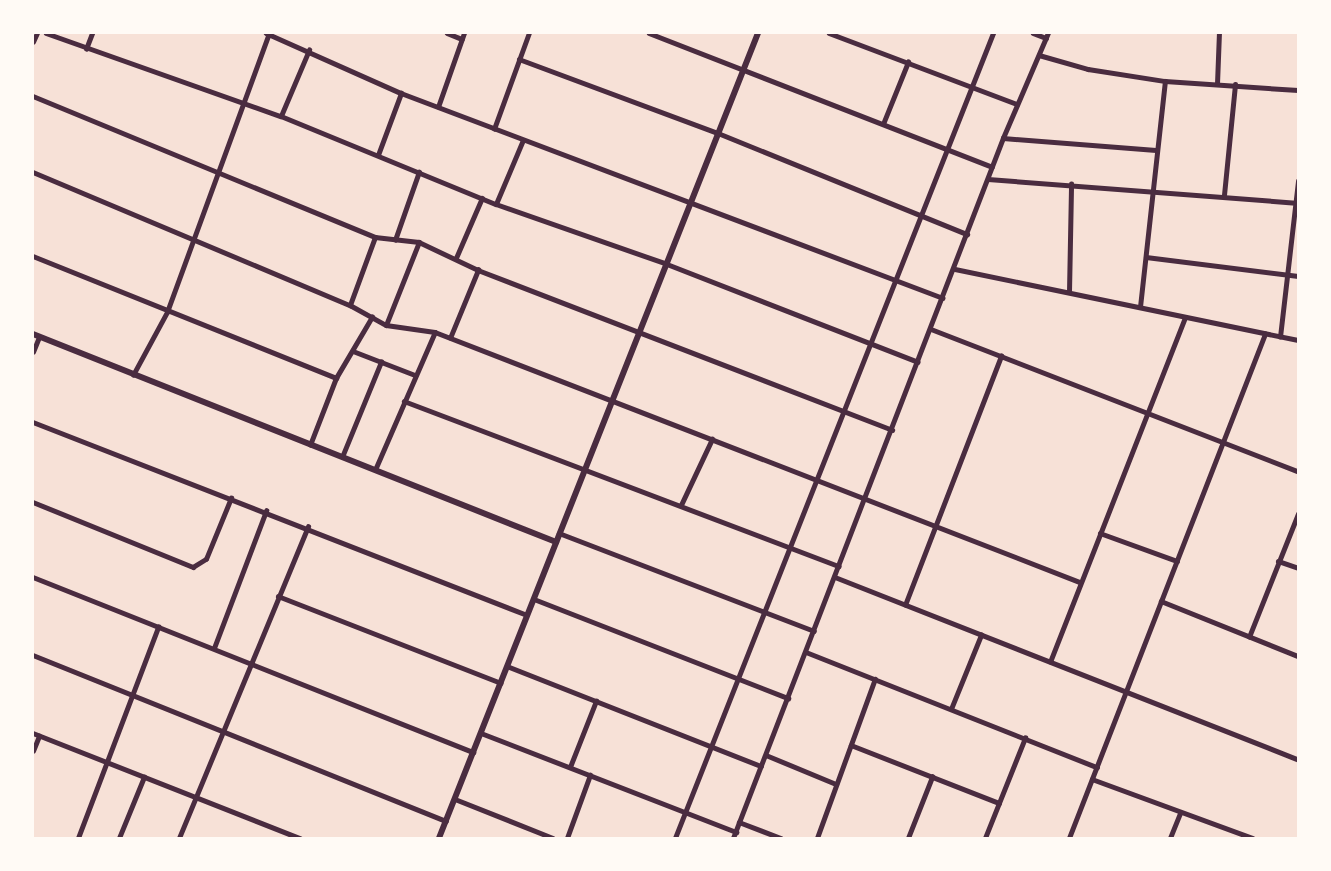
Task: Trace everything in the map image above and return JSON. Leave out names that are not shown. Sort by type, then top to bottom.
[{"type":"street","points":[[33,42],[37,33]]},
{"type":"street","points":[[46,33],[86,49],[244,102],[496,204],[666,264],[918,362]]},
{"type":"street","points":[[86,49],[92,33]]},
{"type":"street","points":[[133,375],[167,312],[190,241],[218,172],[268,33],[400,93],[523,140],[692,200],[943,298]]},
{"type":"street","points":[[447,33],[462,39]]},
{"type":"street","points":[[438,107],[464,33]]},
{"type":"street","points":[[494,129],[528,33]]},
{"type":"street","points":[[649,33],[992,167]]},
{"type":"street","points":[[440,838],[758,33]]},
{"type":"street","points":[[829,33],[1017,104]]},
{"type":"street","points":[[675,838],[920,215],[974,87],[993,33]]},
{"type":"street","points":[[733,838],[955,269],[1003,138],[1047,35],[1033,33]]},
{"type":"street","points":[[1217,84],[1219,33]]},
{"type":"street","points":[[281,116],[309,50]]},
{"type":"street","points":[[1039,55],[1088,69],[1165,81],[1298,90]]},
{"type":"street","points":[[519,59],[718,133],[968,234]]},
{"type":"street","points":[[883,124],[908,62]]},
{"type":"street","points":[[1140,308],[1165,81]]},
{"type":"street","points":[[1224,195],[1235,85]]},
{"type":"street","points":[[378,155],[400,93]]},
{"type":"street","points":[[33,97],[375,237],[419,242],[478,270],[640,330],[892,430]]},
{"type":"street","points":[[1003,138],[1156,150]]},
{"type":"street","points":[[496,204],[523,140]]},
{"type":"street","points":[[33,172],[190,241],[350,305],[386,325],[435,332],[1080,582]]},
{"type":"street","points":[[395,240],[419,172]]},
{"type":"street","points":[[988,179],[1224,195],[1297,203]]},
{"type":"street","points":[[1280,337],[1298,182]]},
{"type":"street","points":[[1069,292],[1071,184]]},
{"type":"street","points":[[456,258],[482,198]]},
{"type":"street","points":[[350,305],[375,237]]},
{"type":"street","points":[[386,325],[419,242]]},
{"type":"street","points":[[33,256],[167,312],[336,378]]},
{"type":"street","points":[[1146,257],[1298,276]]},
{"type":"street","points":[[955,269],[1298,340]]},
{"type":"street","points":[[450,338],[478,270]]},
{"type":"street","points":[[310,445],[336,378],[372,317]]},
{"type":"street","points":[[1050,662],[1185,317]]},
{"type":"street","points":[[931,329],[1298,471]]},
{"type":"street","points":[[375,470],[435,332]]},
{"type":"street","points":[[1069,838],[1265,334]]},
{"type":"street","points":[[33,352],[36,336],[556,542]]},
{"type":"street","points":[[353,351],[415,375]]},
{"type":"street","points":[[905,605],[1001,357]]},
{"type":"street","points":[[342,457],[381,362]]},
{"type":"street","points":[[404,401],[839,566]]},
{"type":"street","points":[[33,422],[308,527],[527,615]]},
{"type":"street","points":[[681,505],[712,439]]},
{"type":"street","points":[[33,502],[193,567],[206,560],[231,498]]},
{"type":"street","points":[[214,648],[266,511]]},
{"type":"street","points":[[1249,637],[1298,514]]},
{"type":"street","points":[[179,838],[250,662],[308,527]]},
{"type":"street","points":[[1101,532],[1177,561]]},
{"type":"street","points":[[560,533],[814,631]]},
{"type":"street","points":[[1278,561],[1298,568]]},
{"type":"street","points":[[33,577],[473,752]]},
{"type":"street","points":[[835,577],[1298,759]]},
{"type":"street","points":[[278,596],[501,683]]},
{"type":"street","points":[[534,599],[788,698]]},
{"type":"street","points":[[1161,602],[1298,656]]},
{"type":"street","points":[[78,838],[158,627]]},
{"type":"street","points":[[951,709],[981,634]]},
{"type":"street","points":[[806,652],[1097,767]]},
{"type":"street","points":[[33,655],[223,728],[446,821]]},
{"type":"street","points":[[507,666],[761,766]]},
{"type":"street","points":[[817,838],[875,680]]},
{"type":"street","points":[[570,768],[596,701]]},
{"type":"street","points":[[481,733],[736,832]]},
{"type":"street","points":[[33,751],[36,734],[300,838]]},
{"type":"street","points":[[986,838],[1025,738]]},
{"type":"street","points":[[851,745],[999,803]]},
{"type":"street","points":[[766,755],[836,784]]},
{"type":"street","points":[[567,838],[590,775]]},
{"type":"street","points":[[119,838],[144,777]]},
{"type":"street","points":[[908,838],[932,777]]},
{"type":"street","points":[[1092,779],[1252,838]]},
{"type":"street","points":[[455,799],[553,838]]},
{"type":"street","points":[[1170,838],[1180,813]]},
{"type":"street","points":[[740,822],[781,838]]}]
